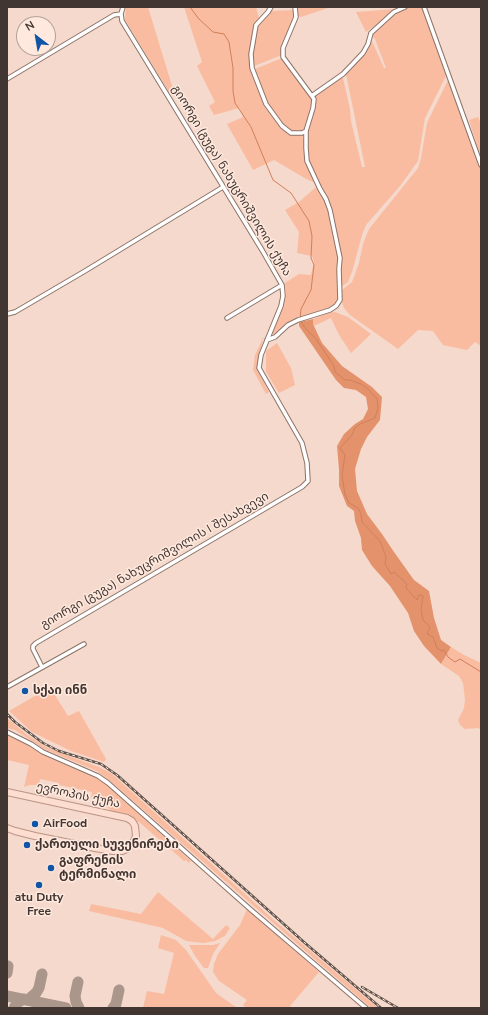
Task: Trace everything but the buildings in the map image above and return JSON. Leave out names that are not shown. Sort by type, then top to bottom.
[{"type":"main road","name":"ევროპის ქუჩა","points":[[7,792],[127,818],[132,821],[135,826],[136,836],[134,841],[127,849],[122,851],[113,851],[35,836],[7,828]]},
{"type":"street","points":[[7,79],[114,15],[121,14],[123,7]]},
{"type":"street","points":[[271,7],[256,25],[251,54],[252,68],[266,104],[282,126],[291,133],[302,133],[306,131]]},
{"type":"street","points":[[267,340],[274,337],[288,325],[298,320],[330,310],[336,306],[340,300],[340,258],[334,225],[326,198],[320,189],[307,161],[306,131],[314,98],[283,57],[283,48],[296,17],[295,7]]},
{"type":"street","points":[[313,95],[343,74],[355,63],[363,53],[374,29],[394,12],[405,7]]},
{"type":"street","points":[[424,7],[481,165]]},
{"type":"street","name":"გიორგი (გუგა) ნახუცრიშვილის ქუჩა","points":[[121,14],[122,21],[282,286],[283,296],[281,306],[261,355],[259,368],[302,443],[307,463],[308,481]]},
{"type":"street","points":[[7,314],[15,312],[85,271],[223,186]]},
{"type":"street","points":[[226,318],[282,286]]},
{"type":"street","name":"გიორგი (გუგა) ნახუცრიშვილის I შესახვევი","points":[[42,667],[33,649],[33,646],[36,643],[306,484],[308,481]]},
{"type":"street","points":[[7,687],[84,644]]},
{"type":"street","points":[[7,732],[43,752],[98,776],[108,783],[366,1008]]},
{"type":"shaded area","points":[[126,7],[148,7],[173,89],[169,92],[125,20]]},
{"type":"shaded area","points":[[184,7],[256,7],[259,18],[254,26],[252,37],[250,68],[265,105],[276,122],[290,135],[302,135],[306,162],[329,209],[339,259],[339,299],[330,309],[298,318],[286,324],[275,334],[271,334],[284,306],[286,296],[285,283],[299,274],[311,275],[314,262],[312,256],[297,253],[299,232],[285,210],[299,202],[316,187],[314,182],[274,160],[253,170],[227,124],[243,117],[239,108],[214,115],[209,106],[215,102],[197,66],[202,62]]},
{"type":"shaded area","points":[[297,7],[331,7],[301,17],[297,16]]},
{"type":"shaded area","points":[[410,7],[422,7],[447,74],[425,118],[418,161],[400,186],[366,225],[352,272],[348,282],[342,286],[342,259],[332,208],[320,187],[308,160],[307,135],[315,108],[316,96],[320,91],[340,78],[343,78],[362,167],[365,167],[346,74],[364,53],[371,39],[384,68],[386,68],[375,39],[372,36],[398,12]]},
{"type":"shaded area","points":[[395,9],[387,17],[366,32],[356,12]]},
{"type":"shaded area","points":[[294,10],[293,18],[282,48],[282,55],[254,66],[253,43],[258,27],[263,19],[270,11]]},
{"type":"shaded area","points":[[282,58],[313,99],[304,129],[300,131],[291,131],[283,125],[267,102],[255,69]]},
{"type":"shaded area","points":[[449,78],[481,170],[481,346],[475,342],[467,350],[443,345],[433,331],[418,330],[398,349],[350,315],[344,308],[342,302],[342,290],[352,282],[369,229],[418,168],[427,123]]},
{"type":"shaded area","points":[[478,117],[481,124],[481,158],[469,120]]},
{"type":"shaded area","points":[[335,312],[348,317],[371,334],[351,353],[339,335],[331,318],[314,326],[313,324],[313,319]]},
{"type":"shaded area","points":[[313,319],[313,324],[322,343],[342,366],[372,387],[382,397],[380,420],[367,437],[361,449],[355,469],[357,491],[367,514],[414,580],[429,591],[434,618],[441,640],[451,647],[441,664],[424,646],[414,631],[408,613],[390,586],[372,566],[362,550],[361,538],[355,521],[354,511],[347,506],[339,486],[337,446],[344,434],[363,419],[368,409],[366,397],[356,390],[344,388],[336,380],[299,326],[299,322]]},
{"type":"shaded area","points":[[264,336],[257,369],[269,392],[266,394],[253,370],[255,355]]},
{"type":"shaded area","points":[[277,343],[291,368],[295,385],[279,393],[266,372],[266,351]]},
{"type":"shaded area","points":[[451,647],[481,663],[481,730],[478,728],[465,729],[460,725],[458,720],[464,708],[465,699],[463,683],[459,676],[441,664]]},
{"type":"shaded area","points":[[50,687],[68,716],[79,711],[106,759],[104,762],[71,751],[32,732],[9,711]]},
{"type":"shaded area","points":[[7,718],[26,734],[46,747],[111,773],[275,921],[378,1008],[371,1008],[109,780],[97,771],[44,749],[15,730],[7,728]]},
{"type":"shaded area","points":[[7,734],[55,760],[93,776],[107,785],[191,861],[189,863],[186,860],[184,861],[139,822],[114,813],[98,799],[91,797],[92,792],[59,785],[59,783],[40,779],[39,785],[24,787],[29,765],[7,760]]},
{"type":"shaded area","points":[[158,892],[213,939],[226,925],[230,928],[225,936],[215,941],[203,943],[186,941],[163,928],[89,911],[91,904],[141,914]]},
{"type":"shaded area","points":[[247,909],[319,972],[290,1006],[292,1008],[246,1008],[243,1005],[247,1000],[219,981],[213,972],[218,954],[240,925]]},
{"type":"shaded area","points":[[161,935],[176,940],[186,950],[216,993],[237,1008],[143,1008],[147,991],[164,994],[174,953],[158,948]]},
{"type":"shaded area","points":[[220,943],[213,954],[208,968],[204,968],[189,945],[213,945]]},
{"type":"waterway","points":[[190,7],[198,18],[213,32],[224,34],[229,42],[233,68],[233,91],[235,103],[251,127],[273,180],[291,193],[309,221],[312,236],[311,258],[314,265],[311,290],[301,309],[300,320],[305,328],[316,339],[334,366],[335,372],[345,380],[350,380],[361,384],[377,399],[378,408],[375,418],[360,424],[355,428],[352,435],[340,448],[345,455],[342,475],[345,495],[349,503],[358,508],[361,514],[362,522],[380,541],[386,557],[385,564],[391,574],[394,572],[407,584],[406,588],[417,600],[419,595],[423,596],[421,609],[423,620],[430,627],[427,634],[433,637],[437,648],[442,651],[444,650],[448,657],[455,662],[460,659],[481,672]]},
{"type":"taxiway","points":[[7,973],[8,966]]},
{"type":"taxiway","points":[[28,1000],[39,988],[42,974]]},
{"type":"taxiway","points":[[78,982],[75,996],[79,1008]]},
{"type":"taxiway","points":[[113,1008],[116,1004],[119,990]]},
{"type":"taxiway","points":[[7,996],[66,1008]]},
{"type":"taxiway","points":[[14,1008],[17,1003],[24,999]]},
{"type":"railway","points":[[7,714],[15,722],[43,743],[59,751],[101,764],[117,775],[305,943],[381,1008]]},
{"type":"railway","points":[[362,987],[398,1008]]},
{"type":"place","name":"სქაი ინნ","points":[[25,691]]},
{"type":"place","name":"AirFood","points":[[35,824]]},
{"type":"place","name":"ქართული სუვენირები","points":[[27,845]]},
{"type":"place","name":"გაფრენის ტერმინალი","points":[[51,868]]},
{"type":"place","name":"atu Duty Free","points":[[39,885]]}]
